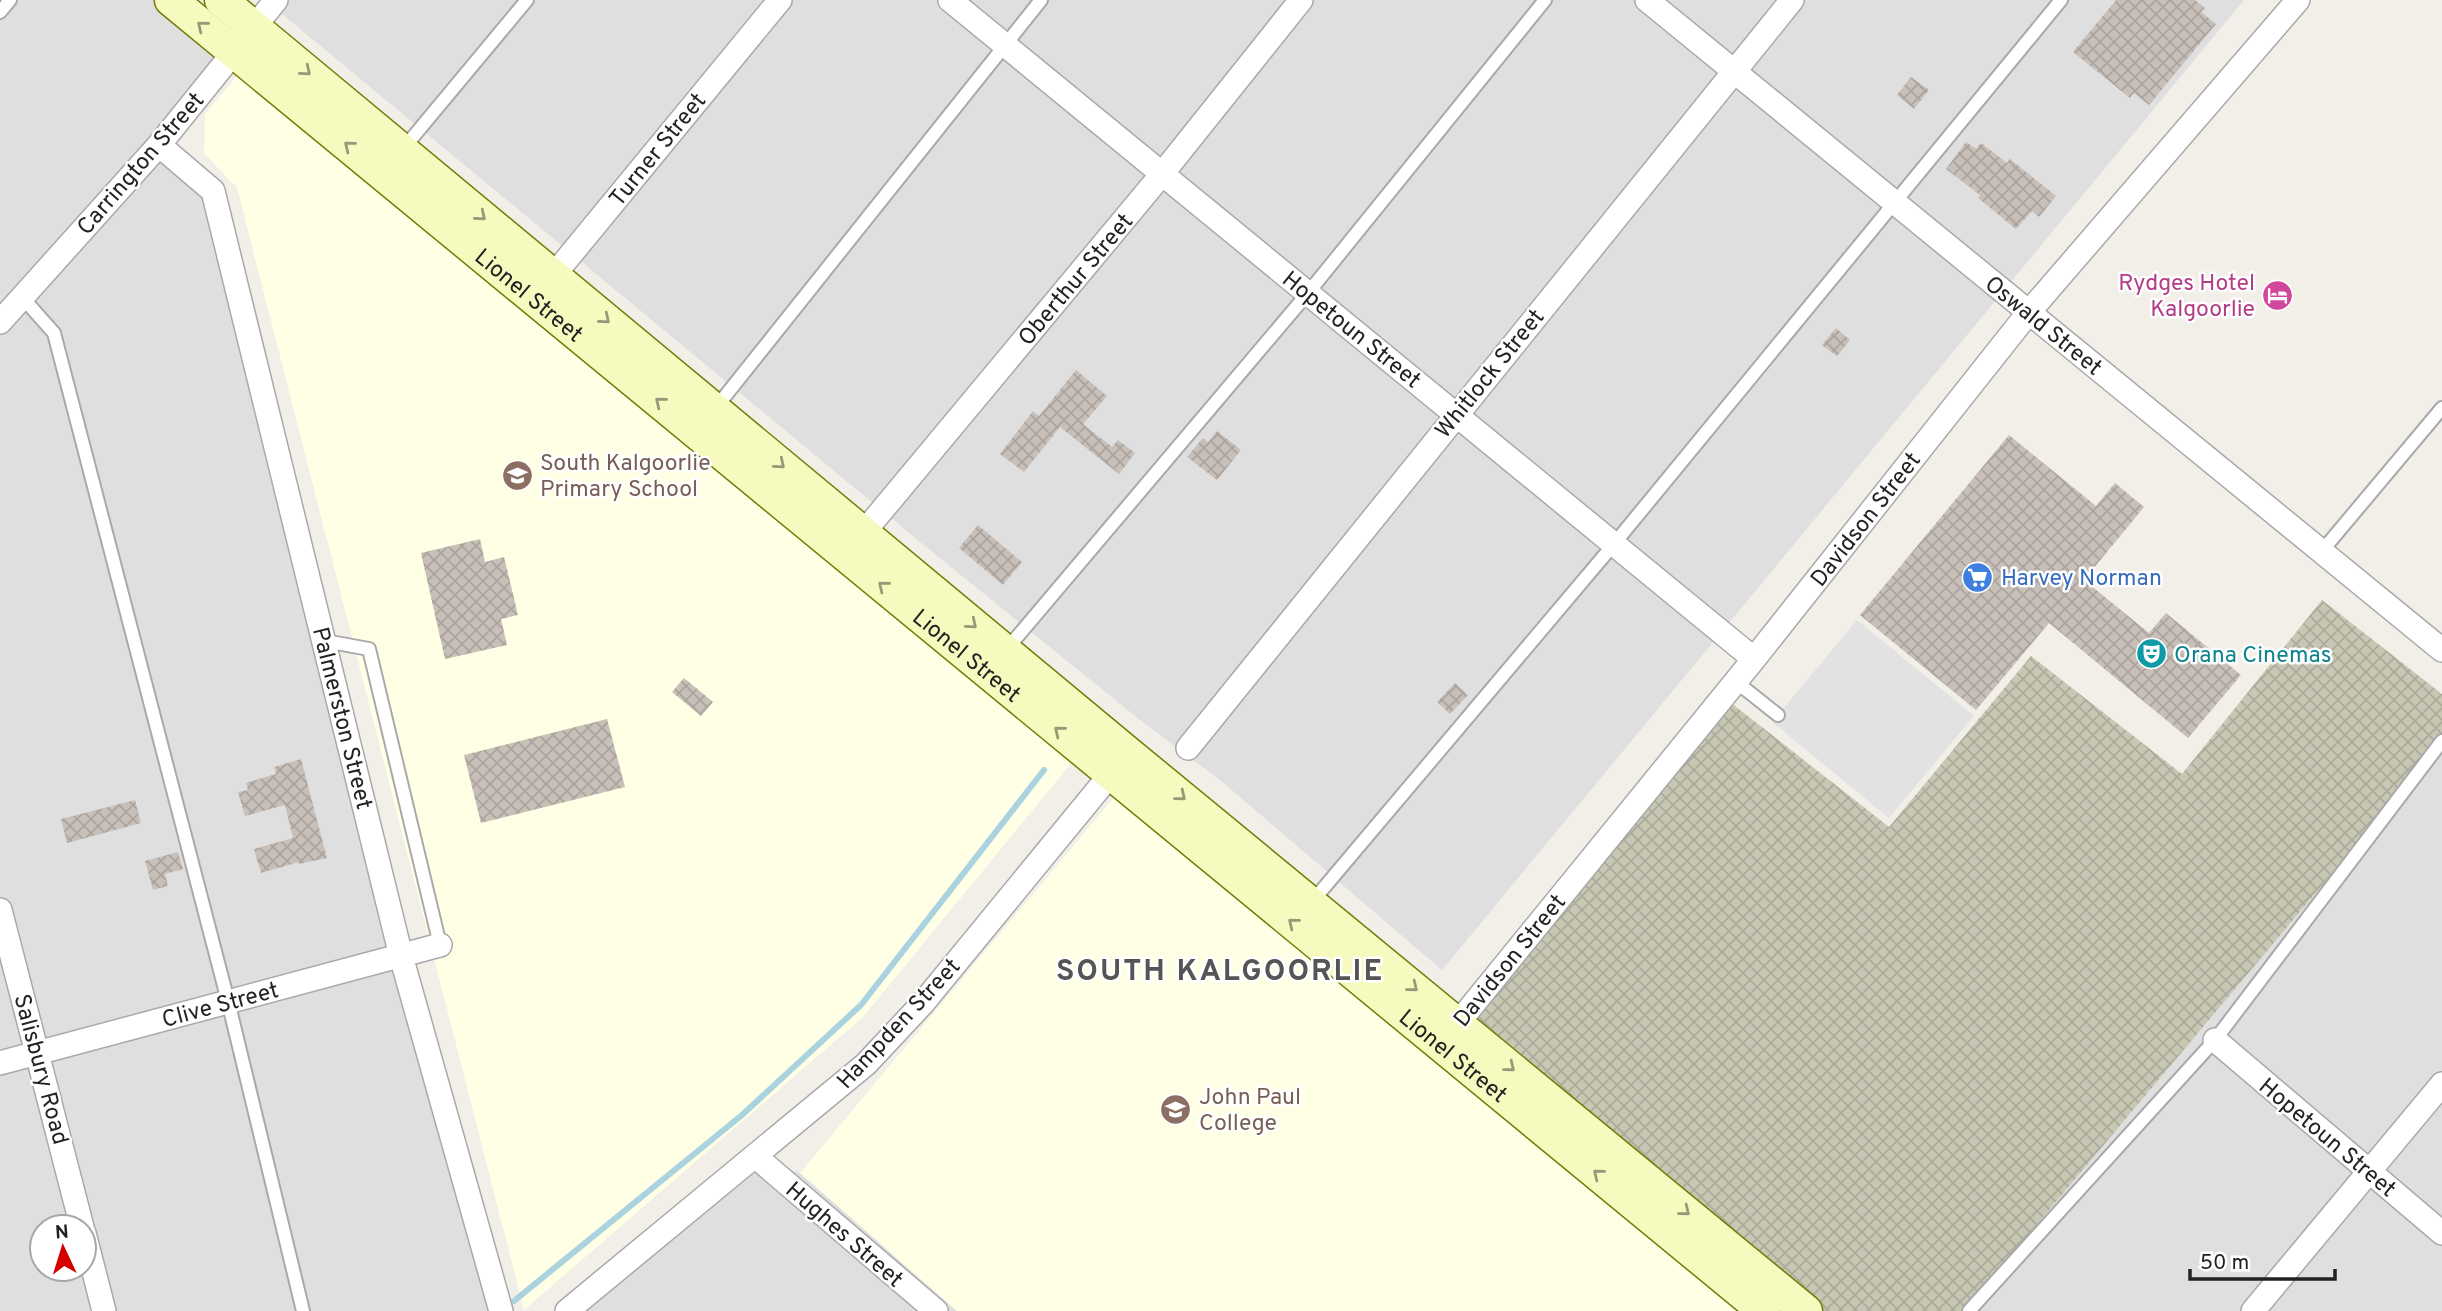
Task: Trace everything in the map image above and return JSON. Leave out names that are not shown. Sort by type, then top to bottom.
[{"type":"street","name":"Lionel Street","points":[[171,0],[234,52],[392,162]]},
{"type":"street","name":"Lionel Street","points":[[221,0],[254,27],[392,162],[705,421],[1449,1034],[1806,1311]]},
{"type":"street","name":"Carrington Street","points":[[0,322],[159,145],[276,0]]},
{"type":"street","name":"Turner Street","points":[[543,287],[780,0]]},
{"type":"street","name":"Hopetoun Street","points":[[950,0],[1754,659]]},
{"type":"street","name":"Oberthur Street","points":[[854,544],[1162,174],[1301,0]]},
{"type":"street","name":"Oswald Street","points":[[1647,0],[2322,551],[2439,642]]},
{"type":"street","name":"Whitlock Street","points":[[1188,748],[1792,0]]},
{"type":"street","name":"Davidson Street","points":[[1449,1034],[1754,659],[2029,312],[2298,0]]},
{"type":"street","name":"Palmerston Street","points":[[159,145],[213,191],[401,956],[501,1311]]},
{"type":"street","name":"Lionel Street","points":[[1120,763],[1311,904],[1449,1034],[1764,1311]]},
{"type":"street","name":"Hampden Street","points":[[567,1311],[866,1064],[922,1003],[1120,763]]},
{"type":"street","name":"Salisbury Road","points":[[0,911],[78,1213]]},
{"type":"street","name":"Clive Street","points":[[0,1063],[440,945]]},
{"type":"street","name":"Hopetoun Street","points":[[2215,1040],[2442,1233]]},
{"type":"street","points":[[2253,1311],[2442,1084]]},
{"type":"street","name":"Hughes Street","points":[[755,1156],[936,1311]]},
{"type":"street","points":[[97,1283],[104,1311]]},
{"type":"lane","points":[[0,12],[10,0]]},
{"type":"lane","points":[[392,162],[527,0]]},
{"type":"lane","points":[[705,421],[1041,0]]},
{"type":"lane","points":[[996,661],[1308,293],[1545,0]]},
{"type":"lane","points":[[1311,904],[1614,544],[2061,0]]},
{"type":"lane","points":[[22,297],[54,333],[228,1002],[303,1311]]},
{"type":"lane","points":[[2322,551],[2442,408]]},
{"type":"lane","points":[[325,641],[369,649],[440,945]]},
{"type":"lane","points":[[1735,681],[1778,715]]},
{"type":"lane","points":[[1969,1311],[2215,1040],[2442,741]]},
{"type":"shaded area","points":[[0,0],[171,0],[234,52],[159,145],[213,191],[496,1311],[0,1311]]},
{"type":"shaded area","points":[[265,0],[2244,0],[1442,970],[1220,780],[1140,720],[920,542]]},
{"type":"shaded area","name":"South Kalgoorlie Primary School","points":[[237,76],[1073,761],[863,1017],[524,1310],[237,188],[204,153],[205,114]]},
{"type":"shaded area","points":[[2322,600],[2442,694],[2442,743],[1964,1311],[1806,1311],[1457,1024],[1721,695],[1889,827],[2031,656],[2182,774]]},
{"type":"shaded area","points":[[1857,620],[1974,716],[1889,818],[1772,722]]},
{"type":"shaded area","points":[[2442,743],[2442,1311],[1964,1311]]},
{"type":"shaded area","name":"John Paul College","points":[[1115,796],[1745,1311],[957,1311],[800,1173]]},
{"type":"shaded area","points":[[755,1156],[800,1173],[957,1311],[558,1311]]},
{"type":"building","points":[[2116,0],[2195,0],[2205,8],[2201,12],[2216,24],[2149,105],[2134,93],[2130,98],[2073,52]]},
{"type":"building","points":[[1911,77],[1929,90],[1914,109],[1897,95]]},
{"type":"building","points":[[1966,142],[1976,149],[1981,143],[2007,163],[2010,159],[2056,196],[2039,217],[2032,211],[2016,229],[1978,198],[1980,195],[1946,169]]},
{"type":"building","points":[[1836,328],[1850,340],[1837,356],[1822,345]]},
{"type":"building","points":[[1076,370],[1107,396],[1083,424],[1112,447],[1118,440],[1135,453],[1119,474],[1060,427],[1024,472],[1000,454],[1033,411],[1039,416]]},
{"type":"building","points":[[1217,431],[1241,450],[1217,480],[1187,457],[1203,438],[1208,442]]},
{"type":"building","points":[[2009,435],[2096,506],[2115,483],[2144,507],[2084,580],[2149,633],[2166,613],[2241,675],[2188,738],[2049,623],[1976,710],[1860,615]]},
{"type":"building","points":[[978,525],[1022,562],[1003,585],[959,548]]},
{"type":"building","points":[[480,539],[485,562],[504,557],[518,615],[501,619],[507,645],[445,659],[421,553]]},
{"type":"building","points":[[684,678],[713,702],[701,716],[672,692]]},
{"type":"building","points":[[1455,683],[1468,695],[1450,714],[1437,702]]},
{"type":"building","points":[[607,719],[625,787],[481,823],[464,755]]},
{"type":"building","points":[[301,759],[327,858],[299,862],[261,873],[254,849],[293,838],[285,805],[245,816],[238,792],[248,790],[246,783],[276,774],[274,767]]},
{"type":"building","points":[[135,800],[141,823],[67,843],[61,819]]},
{"type":"building","points":[[178,852],[183,869],[165,874],[168,886],[153,890],[145,861]]},
{"type":"waterway","points":[[514,1301],[742,1115],[861,1005],[1044,770]]},
{"type":"place","name":"Rydges Hotel Kalgoorlie","points":[[2278,295]]},
{"type":"place","name":"South Kalgoorlie Primary School","points":[[517,475]]},
{"type":"place","name":"Harvey Norman","points":[[1978,577]]},
{"type":"place","name":"Orana Cinemas","points":[[2151,654]]},
{"type":"place","name":"John Paul College","points":[[1176,1109]]},
{"type":"district","name":"SOUTH KALGOORLIE","points":[[1220,970]]}]
